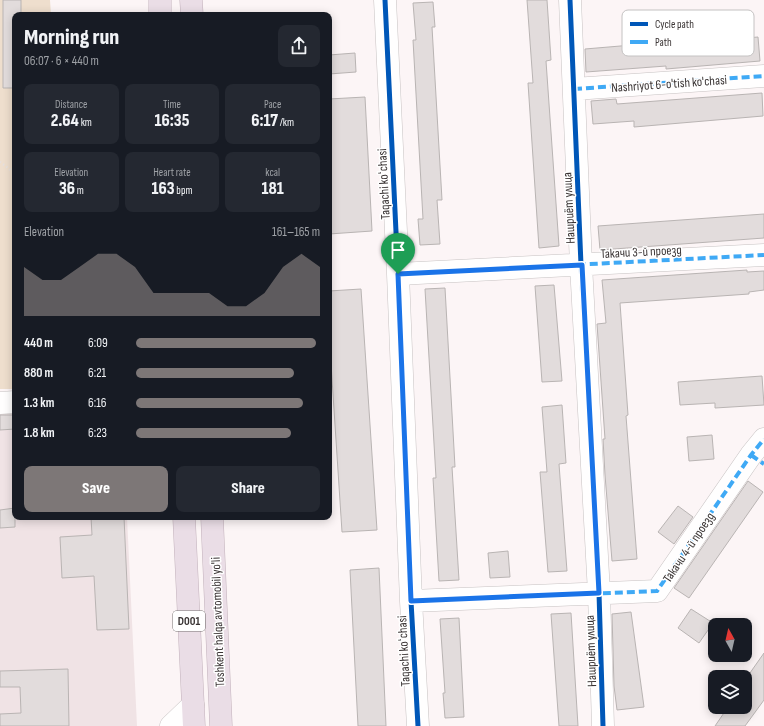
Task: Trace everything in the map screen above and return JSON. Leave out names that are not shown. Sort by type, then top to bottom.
[{"type":"highway","points":[[160,0],[160,12]]},
{"type":"highway","points":[[191,0],[192,12]]},
{"type":"highway","name":"D001","points":[[184,520],[193,716]]},
{"type":"highway","name":"Toshkent halqa avtomobil yo'li","points":[[212,520],[221,726]]},
{"type":"highway","points":[[189,617],[216,616]]},
{"type":"street","name":"Taqachi koʻchasi","points":[[385,0],[411,601],[418,726]]},
{"type":"street","name":"Нашриёт улица","points":[[570,0],[599,593],[603,726]]},
{"type":"street","name":"Nashriyot 6-o'tish ko'chasi","points":[[574,89],[764,76]]},
{"type":"street","name":"Такачи 3-й проезд","points":[[398,274],[764,255]]},
{"type":"street","points":[[0,403],[12,402]]},
{"type":"street","name":"Такачи 4-й проезд","points":[[411,601],[657,591],[760,453]]},
{"type":"street","points":[[171,726],[193,716]]},
{"type":"path","points":[[0,162],[12,171]]},
{"type":"shaded area","points":[[0,0],[50,0],[51,12],[12,12],[12,389],[0,389]]},
{"type":"shaded area","points":[[12,406],[12,520],[127,520],[137,726],[0,726],[0,408]]},
{"type":"building","points":[[3,0],[21,0],[21,12],[12,12],[12,88],[3,88]]},
{"type":"building","points":[[527,0],[547,0],[551,60],[546,61],[559,246],[539,248],[528,83],[533,83]]},
{"type":"building","points":[[433,2],[435,27],[432,27],[442,200],[437,200],[440,244],[420,245],[418,219],[423,219],[413,40],[416,40],[413,3]]},
{"type":"building","points":[[754,37],[758,37],[760,61],[666,69],[666,66],[586,72],[585,49],[622,46],[622,56],[754,56]]},
{"type":"building","points":[[355,53],[356,72],[332,74],[332,55]]},
{"type":"building","points":[[762,93],[763,116],[634,127],[634,121],[593,124],[591,101],[616,99],[617,104]]},
{"type":"building","points":[[365,97],[372,231],[332,234],[332,99]]},
{"type":"building","points":[[764,214],[764,238],[600,250],[598,226]]},
{"type":"building","points":[[747,270],[747,272],[764,271],[764,290],[749,292],[749,294],[620,303],[628,415],[626,416],[637,559],[612,561],[605,475],[603,439],[605,439],[597,324],[606,323],[602,280]]},
{"type":"building","points":[[554,285],[562,381],[542,382],[535,286]]},
{"type":"building","points":[[445,288],[455,467],[452,467],[459,580],[439,581],[433,478],[436,478],[425,289]]},
{"type":"building","points":[[361,289],[377,530],[342,532],[332,379],[332,291]]},
{"type":"building","points":[[762,376],[764,405],[715,408],[715,403],[680,405],[678,382]]},
{"type":"building","points":[[562,405],[566,463],[559,464],[567,571],[548,572],[540,472],[547,472],[542,407]]},
{"type":"building","points":[[0,415],[12,415],[12,429],[0,430]]},
{"type":"building","points":[[712,435],[714,459],[689,461],[687,437]]},
{"type":"building","points":[[748,481],[763,492],[689,598],[674,588]]},
{"type":"building","points":[[678,506],[693,517],[674,544],[658,532]]},
{"type":"building","points":[[12,508],[12,520],[15,520],[15,527],[0,528],[0,510]]},
{"type":"building","points":[[91,520],[124,520],[129,629],[97,630],[94,576],[62,578],[60,537],[92,535]]},
{"type":"building","points":[[508,551],[510,577],[490,578],[488,553]]},
{"type":"building","points":[[379,568],[386,726],[358,726],[350,570]]},
{"type":"building","points":[[691,609],[708,620],[708,630],[699,643],[678,628]]},
{"type":"building","points":[[631,612],[644,707],[617,710],[614,686],[612,614]]},
{"type":"building","points":[[571,613],[578,726],[559,726],[551,614]]},
{"type":"building","points":[[459,618],[464,717],[445,718],[443,693],[445,693],[440,619]]},
{"type":"building","points":[[764,653],[764,700],[745,726],[715,726],[723,714],[752,714],[752,670]]},
{"type":"building","points":[[68,669],[69,726],[0,726],[0,714],[21,713],[20,687],[0,687],[0,671]]},
{"type":"marked path","points":[[574,89],[764,76]]},
{"type":"marked path","points":[[398,274],[764,255]]},
{"type":"marked path","points":[[411,601],[657,591],[751,455],[764,439]]},
{"type":"marked path","points":[[751,455],[764,464]]},
{"type":"cycle path","points":[[385,0],[411,601],[418,726]]},
{"type":"cycle path","points":[[570,0],[581,265],[599,593],[603,726]]},
{"type":"route","points":[[582,265],[599,593],[411,601],[398,274],[582,265]]}]
